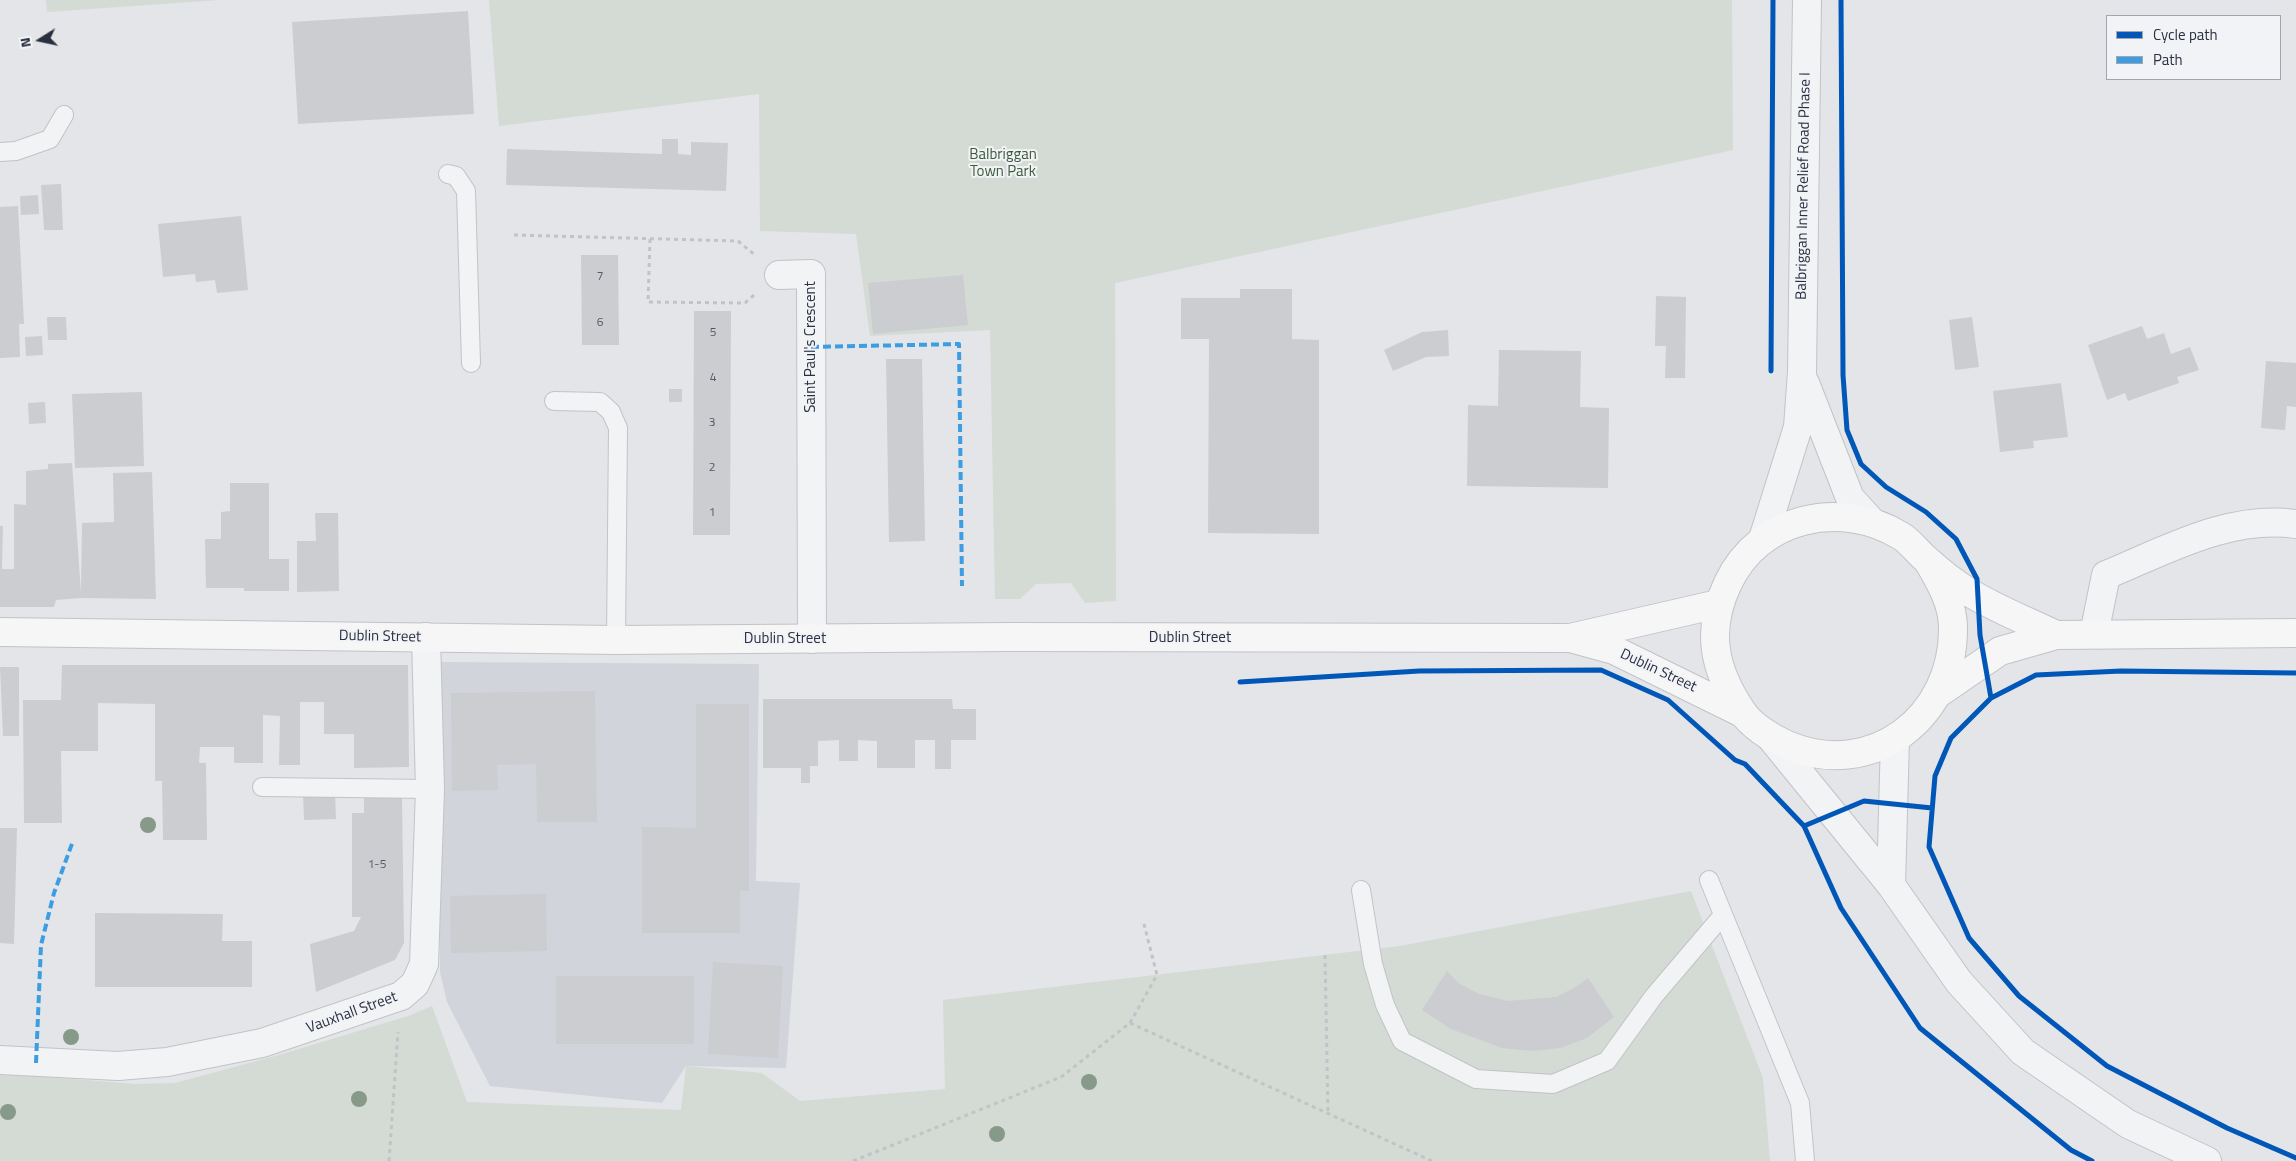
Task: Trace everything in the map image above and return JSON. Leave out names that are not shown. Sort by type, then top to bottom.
[{"type":"main road","points":[[1928,561],[1945,591],[1953,626],[1951,660],[1939,693],[1920,719],[1895,739],[1866,751],[1833,756],[1802,751],[1772,739],[1742,713],[1722,680],[1714,643],[1718,604],[1735,568],[1763,539],[1796,521],[1834,515],[1871,521],[1902,537],[1928,561],[1968,591],[2056,635]]},
{"type":"main road","name":"Dublin Street","points":[[0,632],[616,640],[1010,637],[1570,638],[1718,604]]},
{"type":"main road","points":[[1939,693],[2000,651],[2056,635],[2296,632]]},
{"type":"main road","name":"Dublin Street","points":[[1570,638],[1614,650],[1742,713]]},
{"type":"street","name":"Balbriggan Inner Relief Road Phase I","points":[[1763,539],[1798,427],[1802,372],[1807,0]]},
{"type":"street","name":"Saint Paul's Crescent","points":[[779,275],[811,274],[812,640]]},
{"type":"street","name":"Balbriggan Inner Relief Road Phase I","points":[[1802,372],[1850,498],[1871,521]]},
{"type":"street","points":[[2094,634],[2106,575],[2217,529],[2276,521],[2296,524]]},
{"type":"street","name":"Vauxhall Street","points":[[0,1060],[118,1066],[167,1062],[262,1043],[400,996],[415,984],[424,964],[430,789],[426,637]]},
{"type":"street","points":[[1772,739],[1890,885],[1959,982],[2023,1052],[2128,1124],[2207,1161]]},
{"type":"street","points":[[1890,885],[1895,739]]},
{"type":"lane","points":[[0,152],[16,151],[50,139],[64,115]]},
{"type":"lane","points":[[448,174],[456,176],[466,191],[471,363]]},
{"type":"lane","points":[[554,401],[600,402],[610,412],[618,428],[616,640]]},
{"type":"lane","points":[[262,787],[430,789]]},
{"type":"lane","points":[[1709,880],[1800,1103],[1805,1161]]},
{"type":"lane","points":[[1361,890],[1373,964],[1385,1005],[1402,1041],[1476,1079],[1553,1084],[1607,1061],[1654,996],[1723,915]]},
{"type":"path","points":[[514,235],[738,241],[779,275],[745,303],[648,302],[650,239]]},
{"type":"path","points":[[853,1161],[1061,1078],[1130,1023],[1157,975],[1144,924]]},
{"type":"path","points":[[1325,955],[1328,1114]]},
{"type":"path","points":[[388,1161],[400,996]]},
{"type":"path","points":[[1130,1023],[1432,1161]]},
{"type":"shaded area","points":[[440,662],[759,664],[756,881],[800,883],[786,1068],[686,1066],[662,1103],[490,1086],[447,1002],[440,972]]},
{"type":"green space","points":[[46,0],[220,0],[47,12]]},
{"type":"green space","name":"Balbriggan Town Park","points":[[489,0],[1732,0],[1733,150],[1115,283],[1116,601],[1085,603],[1071,583],[1036,584],[1020,599],[995,599],[990,330],[870,336],[856,234],[760,231],[759,94],[499,126]]},
{"type":"green space","points":[[1691,891],[1763,1078],[1770,1161],[0,1161],[0,1073],[135,1084],[175,1083],[279,1055],[408,1016],[432,1006],[467,1102],[681,1110],[686,1066],[762,1073],[800,1101],[945,1089],[943,1000],[1400,946]]},
{"type":"building","points":[[468,11],[474,114],[298,124],[292,22]]},
{"type":"building","points":[[662,139],[678,139],[678,154],[691,155],[691,142],[728,143],[726,191],[506,185],[507,149],[662,154]]},
{"type":"building","points":[[61,184],[63,230],[44,230],[41,185]]},
{"type":"building","points":[[38,195],[39,214],[21,215],[20,196]]},
{"type":"building","points":[[18,206],[24,324],[19,324],[20,357],[0,358],[0,207]]},
{"type":"building","points":[[241,216],[248,290],[217,293],[215,280],[196,282],[195,274],[163,277],[158,224]]},
{"type":"building","points":[[581,255],[618,255],[619,345],[582,345]]},
{"type":"building","points":[[963,275],[968,325],[873,334],[868,283]]},
{"type":"building","points":[[1240,289],[1292,289],[1292,339],[1319,340],[1319,534],[1208,533],[1209,339],[1181,339],[1181,298],[1240,298]]},
{"type":"building","points":[[1656,296],[1686,297],[1685,378],[1665,378],[1666,346],[1655,346]]},
{"type":"building","points":[[694,311],[731,311],[730,535],[693,535]]},
{"type":"building","points":[[47,317],[66,317],[67,340],[48,340]]},
{"type":"building","points":[[1972,317],[1979,367],[1955,370],[1949,320]]},
{"type":"building","points":[[2142,326],[2147,339],[2164,333],[2171,354],[2190,347],[2199,370],[2177,377],[2179,383],[2128,401],[2125,393],[2107,400],[2088,345]]},
{"type":"building","points":[[1448,330],[1449,356],[1426,357],[1393,371],[1384,350],[1422,332]]},
{"type":"building","points":[[42,336],[43,355],[26,356],[25,337]]},
{"type":"building","points":[[1499,350],[1581,351],[1580,407],[1609,408],[1608,488],[1467,486],[1468,405],[1498,406]]},
{"type":"building","points":[[886,359],[922,359],[925,541],[889,542]]},
{"type":"building","points":[[2266,361],[2296,363],[2296,407],[2287,406],[2285,430],[2261,428]]},
{"type":"building","points":[[2061,383],[2068,437],[2033,441],[2034,448],[2000,452],[1993,391]]},
{"type":"building","points":[[669,389],[682,389],[682,402],[669,402]]},
{"type":"building","points":[[142,392],[144,466],[75,468],[72,394]]},
{"type":"building","points":[[45,402],[46,423],[29,424],[28,403]]},
{"type":"building","points":[[72,463],[81,593],[82,523],[114,522],[113,473],[152,472],[156,599],[81,598],[56,600],[54,607],[0,607],[0,526],[3,526],[2,569],[14,569],[14,504],[26,505],[26,471],[48,469],[48,464]]},
{"type":"building","points":[[230,483],[269,483],[269,559],[289,559],[289,591],[244,591],[244,588],[206,588],[205,539],[221,539],[221,512],[230,511]]},
{"type":"building","points":[[315,513],[338,513],[339,591],[297,592],[297,541],[316,541]]},
{"type":"building","points":[[62,665],[408,665],[409,767],[354,768],[354,734],[324,734],[324,702],[300,702],[300,765],[279,765],[280,716],[263,715],[263,763],[234,763],[234,747],[200,747],[199,763],[206,763],[207,840],[163,840],[162,781],[155,781],[155,704],[98,703],[98,751],[61,751],[62,823],[24,823],[23,700],[61,700]]},
{"type":"building","points":[[0,667],[19,667],[19,736],[3,736]]},
{"type":"building","points":[[595,691],[597,822],[537,822],[536,764],[497,765],[498,790],[452,791],[451,693]]},
{"type":"building","points":[[763,699],[952,699],[953,709],[976,709],[976,740],[951,740],[951,769],[935,769],[935,740],[915,740],[915,768],[877,768],[877,741],[858,740],[858,761],[839,761],[839,740],[818,741],[818,766],[810,766],[810,783],[801,783],[801,768],[763,768]]},
{"type":"building","points":[[696,704],[749,704],[749,891],[740,891],[740,933],[642,933],[642,827],[696,828]]},
{"type":"building","points":[[335,792],[336,819],[304,820],[303,793]]},
{"type":"building","points":[[364,798],[402,798],[404,943],[395,960],[316,992],[310,944],[354,931],[361,917],[352,917],[352,813],[364,813]]},
{"type":"building","points":[[0,828],[17,828],[14,944],[0,943]]},
{"type":"building","points":[[546,894],[547,951],[451,953],[450,896]]},
{"type":"building","points":[[95,913],[223,914],[222,941],[252,941],[252,987],[95,987]]},
{"type":"building","points":[[713,962],[783,966],[778,1058],[708,1054]]},
{"type":"building","points":[[1447,971],[1458,983],[1479,994],[1508,1001],[1556,997],[1576,987],[1588,978],[1614,1017],[1587,1038],[1560,1048],[1531,1051],[1502,1048],[1451,1029],[1422,1010]]},
{"type":"building","points":[[556,976],[694,976],[694,1044],[556,1044]]},
{"type":"marked path","points":[[811,347],[959,344],[962,586]]},
{"type":"marked path","points":[[36,1063],[41,945],[54,893],[73,841]]},
{"type":"cycle path","points":[[1771,371],[1773,0]]},
{"type":"cycle path","points":[[1841,0],[1843,375],[1847,430],[1861,464],[1886,487],[1926,512],[1956,539],[1977,579],[1980,635],[1991,698]]},
{"type":"cycle path","points":[[1240,682],[1419,671],[1601,670],[1668,700],[1735,760],[1745,764],[1804,826],[1841,908],[1920,1028],[2071,1150],[2092,1161]]},
{"type":"cycle path","points":[[2296,673],[2121,671],[2036,675],[1991,698],[1951,738],[1935,776],[1929,847],[1969,938],[2019,996],[2107,1066],[2227,1128],[2296,1158]]},
{"type":"cycle path","points":[[1804,826],[1864,801],[1932,808]]}]
